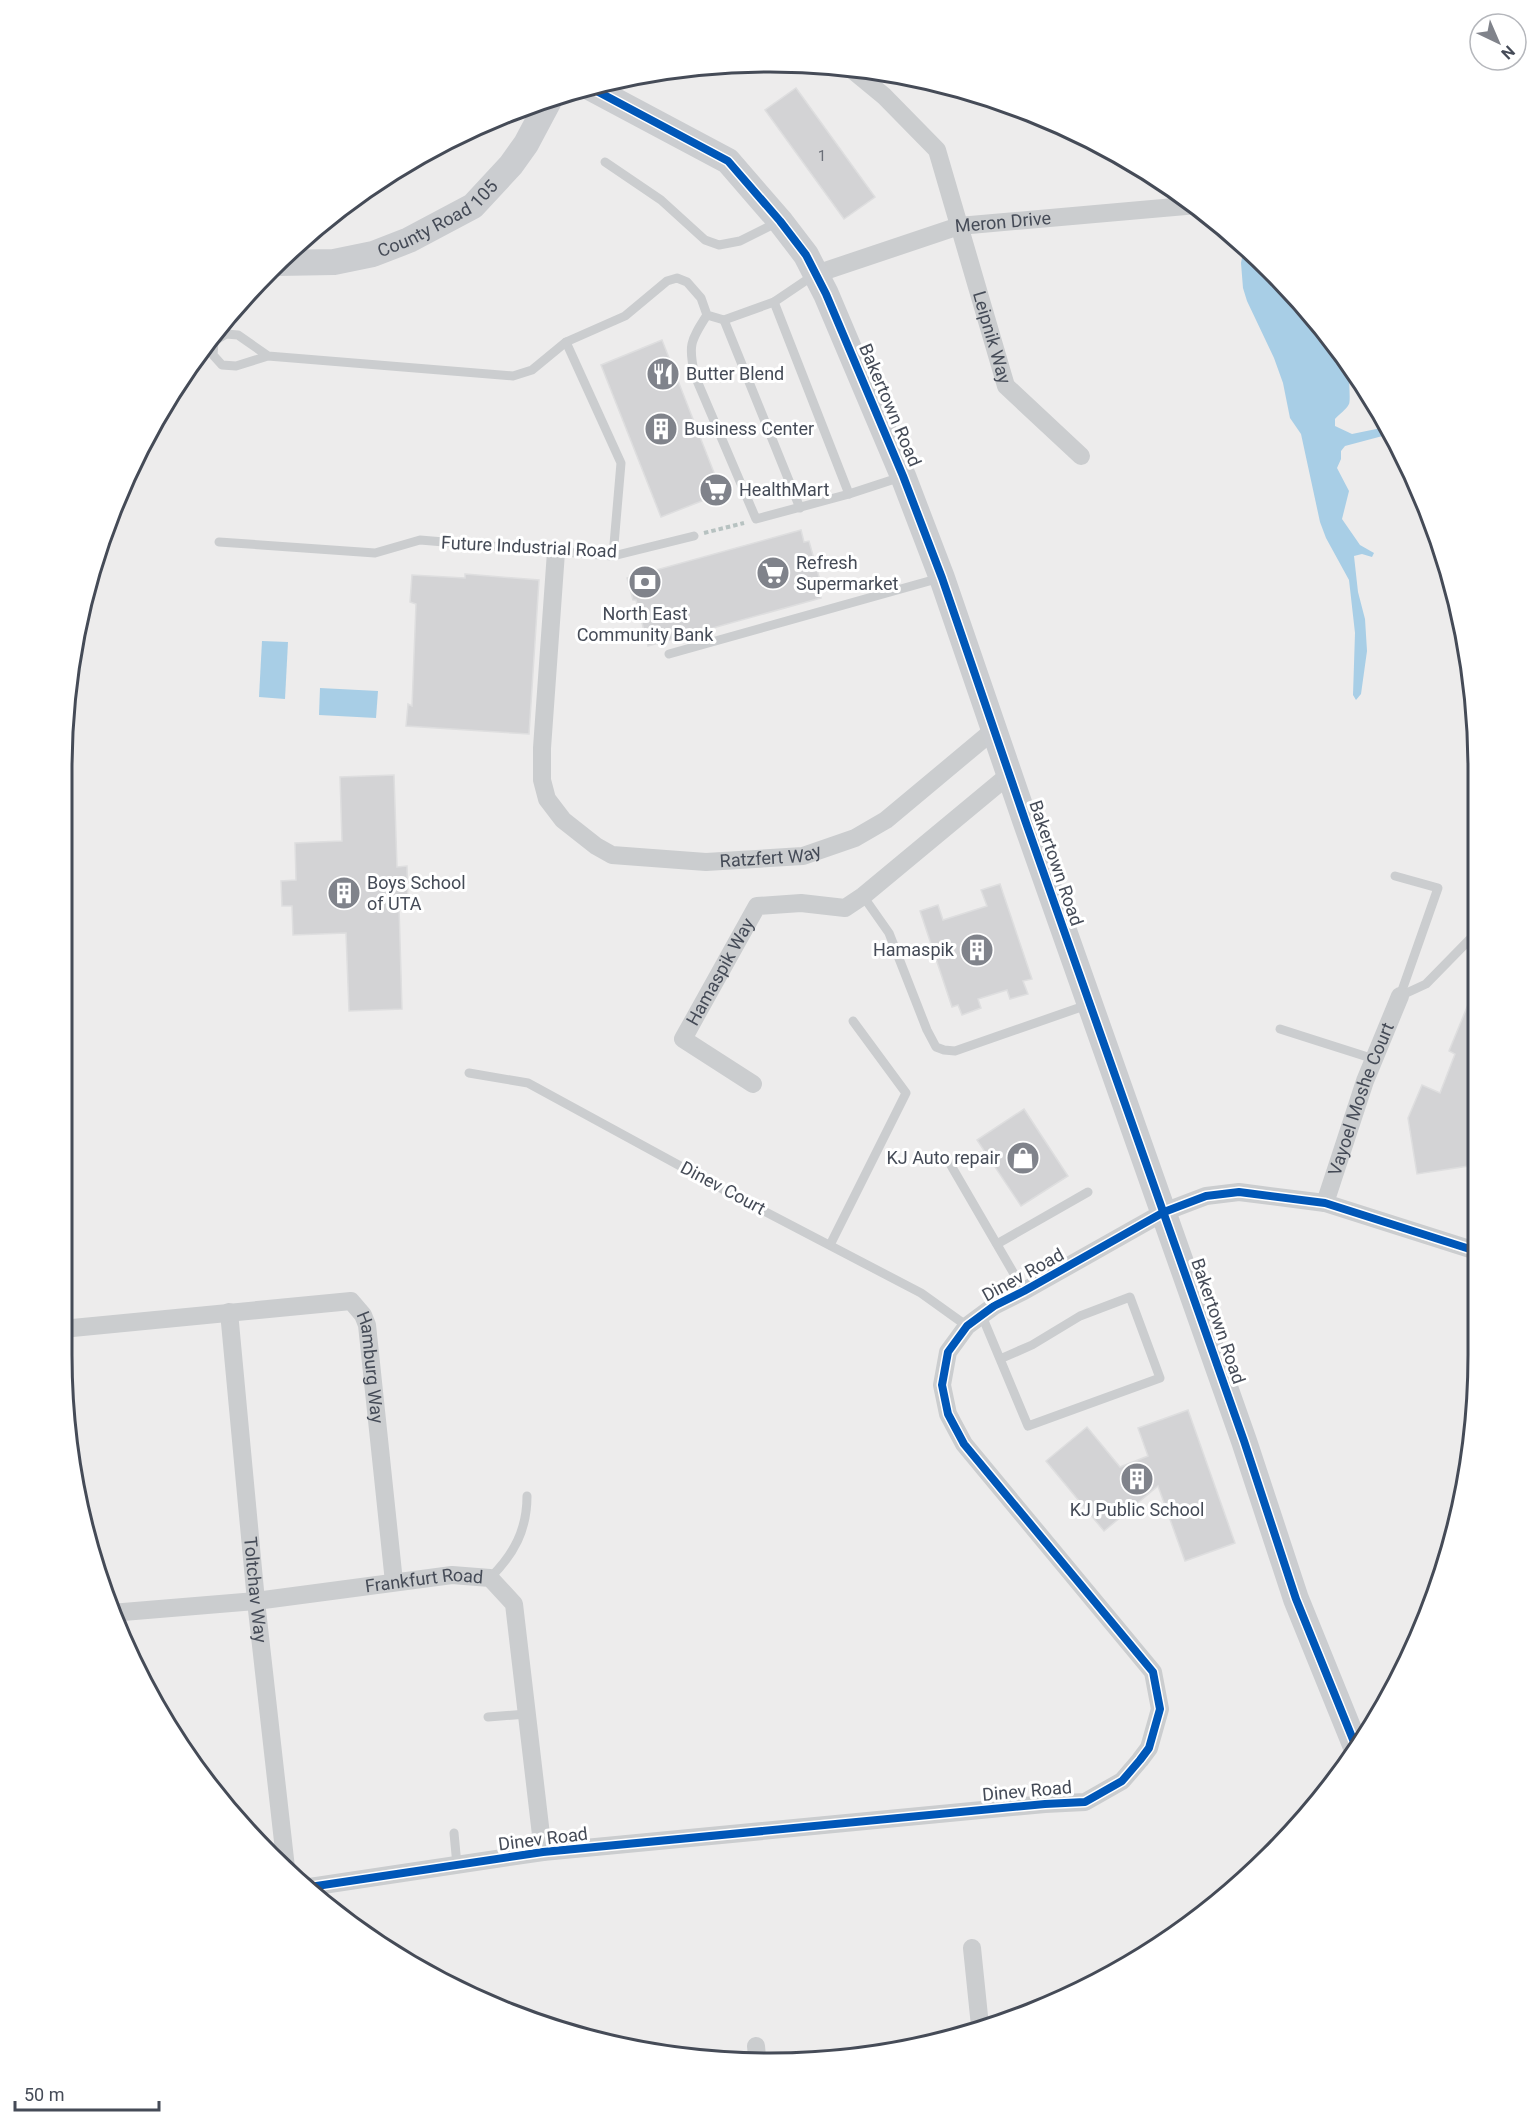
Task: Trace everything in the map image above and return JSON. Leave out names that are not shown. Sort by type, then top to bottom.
[{"type":"street","name":"Leipnik Way","points":[[862,78],[885,96],[937,150],[1006,386],[1081,456]]},
{"type":"street","name":"Bakertown Road","points":[[601,93],[728,160],[780,221],[806,255],[816,274],[903,476],[942,578],[1089,1004],[1244,1441],[1296,1599],[1352,1739]]},
{"type":"street","name":"County Road 105","points":[[291,263],[334,262],[373,254],[409,240],[473,206],[511,165],[545,109]]},
{"type":"street","name":"Meron Drive","points":[[816,274],[958,226],[1182,207]]},
{"type":"street","name":"Ratzfert Way","points":[[556,552],[542,748],[542,780],[547,799],[563,820],[596,846],[612,855],[706,862],[802,856],[855,838],[886,820],[995,729]]},
{"type":"street","name":"Hamaspik Way","points":[[753,1084],[683,1040],[757,906],[801,903],[845,908],[863,896],[1010,774]]},
{"type":"street","name":"Vayoel Moshe Court","points":[[1324,1203],[1365,1081],[1400,996]]},
{"type":"street","name":"Dinev Road","points":[[317,1886],[543,1852],[1084,1802],[1122,1781],[1149,1748],[1160,1709],[1153,1672],[964,1444],[948,1414],[942,1385],[948,1352],[974,1321],[994,1306],[1024,1292],[1164,1212],[1206,1196],[1239,1192],[1324,1203],[1468,1248]]},
{"type":"street","name":"Hamburg Way","points":[[72,1328],[351,1301],[363,1315],[368,1336],[394,1582]]},
{"type":"street","name":"Toltchav Way","points":[[229,1312],[256,1601],[285,1857]]},
{"type":"street","name":"Frankfurt Road","points":[[121,1612],[256,1601],[452,1575],[490,1578],[514,1604],[543,1852]]},
{"type":"street","points":[[972,1948],[979,2020]]},
{"type":"lane","points":[[605,162],[661,200],[705,240],[719,245],[740,241],[780,221]]},
{"type":"lane","points":[[707,315],[724,320],[774,302],[816,274]]},
{"type":"lane","points":[[213,349],[213,355],[222,365],[236,366],[268,356],[513,376],[532,370],[566,342],[625,316],[667,281],[677,278],[687,282],[700,298],[707,315]]},
{"type":"lane","points":[[774,302],[849,494]]},
{"type":"lane","points":[[707,315],[693,336],[691,357],[695,376],[756,519],[849,494],[903,476]]},
{"type":"lane","points":[[724,320],[800,508]]},
{"type":"lane","points":[[224,335],[238,335],[268,356]]},
{"type":"lane","points":[[566,342],[621,463],[613,556]]},
{"type":"lane","name":"Future Industrial Road","points":[[219,542],[375,553],[420,540],[613,556],[694,536]]},
{"type":"lane","points":[[669,654],[942,578]]},
{"type":"lane","points":[[1395,876],[1438,888],[1400,996]]},
{"type":"lane","points":[[863,896],[889,933],[927,1030],[936,1047],[955,1051],[1089,1004]]},
{"type":"lane","points":[[1400,996],[1426,984],[1468,941]]},
{"type":"lane","points":[[830,1245],[906,1093],[852,1021]]},
{"type":"lane","points":[[1280,1029],[1374,1059]]},
{"type":"lane","name":"Dinev Court","points":[[469,1073],[528,1083],[974,1321]]},
{"type":"lane","points":[[949,1162],[1024,1292]]},
{"type":"lane","points":[[997,1244],[1088,1192]]},
{"type":"lane","points":[[974,1321],[1000,1359],[1028,1426],[1160,1378],[1130,1297],[1080,1316],[1032,1345],[1000,1359]]},
{"type":"lane","points":[[490,1578],[506,1562],[519,1536],[527,1517],[527,1496]]},
{"type":"lane","points":[[488,1717],[527,1714]]},
{"type":"lane","points":[[454,1833],[458,1865]]},
{"type":"path","points":[[694,536],[756,519]]},
{"type":"water","points":[[1242,256],[1264,276],[1324,345],[1350,381],[1349,404],[1335,419],[1335,426],[1352,434],[1378,429],[1382,436],[1345,446],[1341,451],[1341,459],[1337,468],[1349,491],[1342,519],[1360,545],[1374,553],[1372,557],[1362,554],[1354,556],[1358,592],[1365,619],[1367,651],[1361,694],[1356,700],[1353,695],[1355,633],[1349,580],[1320,522],[1301,434],[1290,418],[1283,383],[1274,358],[1247,301],[1243,288]]},
{"type":"water","points":[[262,641],[288,642],[285,699],[259,697]]},
{"type":"water","points":[[320,688],[378,691],[376,718],[319,715]]},
{"type":"building","points":[[796,88],[875,197],[844,219],[765,110]]},
{"type":"building","name":"Business Center","points":[[662,340],[722,493],[661,517],[601,365]]},
{"type":"building","points":[[801,530],[804,542],[809,541],[821,584],[817,585],[821,598],[648,646],[636,600],[633,600],[627,578]]},
{"type":"building","points":[[465,574],[539,580],[529,734],[406,726],[408,704],[412,706],[416,604],[410,602],[412,575],[465,578]]},
{"type":"building","name":"Boys School of UTA","points":[[394,775],[397,867],[407,866],[408,906],[399,906],[402,1009],[349,1011],[346,933],[293,935],[292,906],[282,906],[281,881],[296,880],[295,843],[342,841],[340,777]]},
{"type":"building","name":"Hamaspik","points":[[1000,884],[1032,979],[1023,981],[1028,994],[1010,999],[1007,990],[978,999],[981,1008],[962,1015],[958,1005],[952,1007],[920,911],[938,905],[943,920],[987,906],[981,890]]},
{"type":"building","points":[[1468,1005],[1468,1166],[1417,1174],[1408,1118],[1422,1085],[1440,1093],[1455,1054],[1449,1051]]},
{"type":"building","name":"KJ Auto repair","points":[[1024,1109],[1068,1176],[1021,1206],[977,1140]]},
{"type":"building","name":"KJ Public School","points":[[1188,1410],[1235,1543],[1185,1561],[1158,1486],[1104,1531],[1046,1461],[1087,1427],[1120,1467],[1148,1456],[1138,1428]]},
{"type":"cycle path","points":[[601,93],[728,161],[806,255],[826,294],[903,476],[942,578],[1244,1441],[1296,1599],[1353,1739]]},
{"type":"cycle path","points":[[317,1886],[543,1852],[1085,1802],[1122,1781],[1149,1748],[1160,1709],[1153,1672],[964,1444],[948,1414],[942,1385],[948,1352],[967,1326],[994,1306],[1164,1212],[1206,1196],[1239,1192],[1325,1203],[1468,1248]]},
{"type":"place","name":"Butter Blend","points":[[663,374]]},
{"type":"place","name":"Business Center","points":[[661,429]]},
{"type":"place","name":"HealthMart","points":[[716,490]]},
{"type":"place","name":"Refresh Supermarket","points":[[773,573]]},
{"type":"place","name":"North East Community Bank","points":[[645,582]]},
{"type":"place","name":"Boys School of UTA","points":[[344,893]]},
{"type":"place","name":"Hamaspik","points":[[977,950]]},
{"type":"place","name":"KJ Auto repair","points":[[1023,1158]]},
{"type":"place","name":"KJ Public School","points":[[1137,1479]]}]
